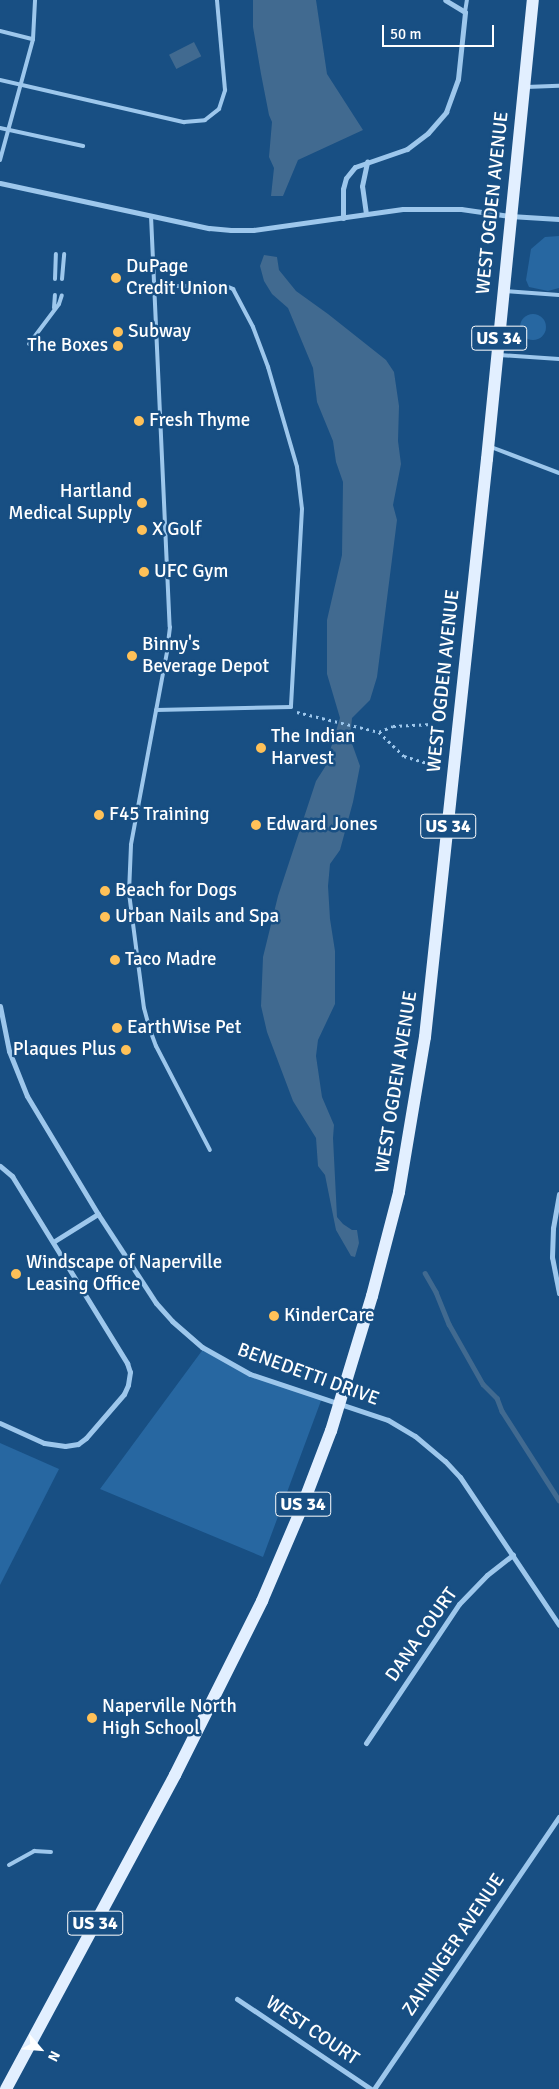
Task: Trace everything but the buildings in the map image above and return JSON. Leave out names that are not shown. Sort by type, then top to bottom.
[{"type":"main road","name":"WEST OGDEN AVENUE","points":[[6,2089],[229,1671],[300,1512],[339,1404],[372,1296],[399,1192],[428,1018],[533,0]]},
{"type":"street","points":[[343,218],[343,189],[346,178],[355,168],[366,162],[399,153],[417,143],[446,112],[458,79],[466,12],[445,0]]},
{"type":"street","points":[[366,162],[362,186],[366,214]]},
{"type":"street","points":[[0,183],[209,228],[231,230],[252,230],[422,208],[461,209],[510,216],[559,219]]},
{"type":"street","name":"BENEDETTI DRIVE","points":[[0,1006],[9,1051],[24,1089],[98,1214],[156,1303],[195,1341],[220,1359],[250,1374],[396,1424],[445,1461],[460,1477],[514,1555],[559,1625]]},
{"type":"street","points":[[0,1166],[12,1176],[127,1363],[130,1372],[124,1394],[86,1438],[78,1444],[65,1446],[44,1443],[0,1423]]},
{"type":"street","points":[[559,1194],[553,1228],[552,1257],[559,1293]]},
{"type":"street","points":[[53,1242],[98,1214]]},
{"type":"street","name":"DANA COURT","points":[[366,1743],[459,1604],[487,1575],[514,1555]]},
{"type":"street","name":"ZAININGER AVENUE","points":[[374,2089],[559,1817]]},
{"type":"street","name":"WEST COURT","points":[[237,1999],[370,2089]]},
{"type":"lane","points":[[0,160],[33,39],[35,0]]},
{"type":"lane","points":[[0,80],[184,122],[205,120],[219,109],[225,90],[217,0]]},
{"type":"lane","points":[[466,12],[467,0]]},
{"type":"lane","points":[[0,32],[33,39]]},
{"type":"lane","points":[[524,88],[559,86]]},
{"type":"lane","points":[[0,128],[83,146]]},
{"type":"lane","points":[[151,216],[170,627],[131,845],[129,893],[144,1008],[149,1027],[156,1046],[210,1150]]},
{"type":"lane","points":[[55,279],[56,254]]},
{"type":"lane","points":[[62,279],[64,254]]},
{"type":"lane","points":[[154,286],[226,286],[234,289],[253,327],[268,367],[297,467],[302,509],[291,707],[156,710]]},
{"type":"lane","points":[[503,291],[559,296]]},
{"type":"lane","points":[[54,310],[55,295]]},
{"type":"lane","points":[[29,344],[54,310],[62,295]]},
{"type":"lane","points":[[497,355],[559,359]]},
{"type":"lane","points":[[488,446],[559,473]]},
{"type":"lane","points":[[9,1865],[34,1851],[51,1852]]},
{"type":"path","points":[[299,713],[379,732],[404,756],[427,763]]},
{"type":"path","points":[[379,732],[394,726],[432,724]]},
{"type":"shaded area","points":[[253,0],[316,0],[327,74],[363,130],[298,160],[283,196],[271,196],[274,168],[269,157],[272,122],[269,115],[253,27]]},
{"type":"shaded area","points":[[194,42],[201,56],[176,69],[169,55]]},
{"type":"shaded area","points":[[559,236],[559,288],[548,291],[529,287],[526,280],[531,249],[545,237]]},
{"type":"shaded area","points":[[264,255],[277,257],[279,270],[296,291],[386,360],[394,372],[399,406],[398,441],[401,464],[393,505],[397,520],[377,677],[370,700],[352,718],[350,738],[360,766],[353,802],[340,850],[330,864],[328,886],[330,919],[335,951],[335,1004],[318,1040],[316,1056],[322,1097],[334,1125],[337,1217],[352,1230],[357,1230],[359,1243],[355,1257],[351,1256],[336,1230],[325,1175],[318,1166],[316,1138],[293,1101],[267,1032],[261,1006],[263,957],[278,896],[316,781],[325,767],[340,718],[327,674],[327,620],[342,555],[343,482],[336,462],[333,441],[317,402],[313,368],[288,308],[272,294],[264,281],[260,266]]},
{"type":"shaded area","points":[[533,314],[542,318],[546,327],[542,336],[533,340],[524,336],[520,327],[524,318]]},
{"type":"shaded area","points":[[204,1348],[254,1375],[322,1398],[263,1557],[100,1489]]},
{"type":"shaded area","points":[[0,1443],[59,1469],[0,1585]]},
{"type":"waterway","points":[[425,1273],[436,1292],[449,1324],[483,1384],[497,1398],[502,1411],[559,1500]]},
{"type":"place","name":"DuPage Credit Union","points":[[116,278]]},
{"type":"place","name":"Subway","points":[[118,332]]},
{"type":"place","name":"The Boxes","points":[[118,346]]},
{"type":"place","name":"Fresh Thyme","points":[[139,421]]},
{"type":"place","name":"Hartland Medical Supply","points":[[142,503]]},
{"type":"place","name":"X Golf","points":[[142,530]]},
{"type":"place","name":"UFC Gym","points":[[144,572]]},
{"type":"place","name":"Binny's Beverage Depot","points":[[132,656]]},
{"type":"place","name":"The Indian Harvest","points":[[261,748]]},
{"type":"place","name":"F45 Training","points":[[99,815]]},
{"type":"place","name":"Edward Jones","points":[[256,825]]},
{"type":"place","name":"Beach for Dogs","points":[[105,891]]},
{"type":"place","name":"Urban Nails and Spa","points":[[105,917]]},
{"type":"place","name":"Taco Madre","points":[[115,960]]},
{"type":"place","name":"EarthWise Pet","points":[[117,1028]]},
{"type":"place","name":"Plaques Plus","points":[[126,1050]]},
{"type":"place","name":"Windscape of Naperville Leasing Office","points":[[16,1274]]},
{"type":"place","name":"KinderCare","points":[[274,1316]]},
{"type":"place","name":"Naperville North High School","points":[[92,1718]]}]
